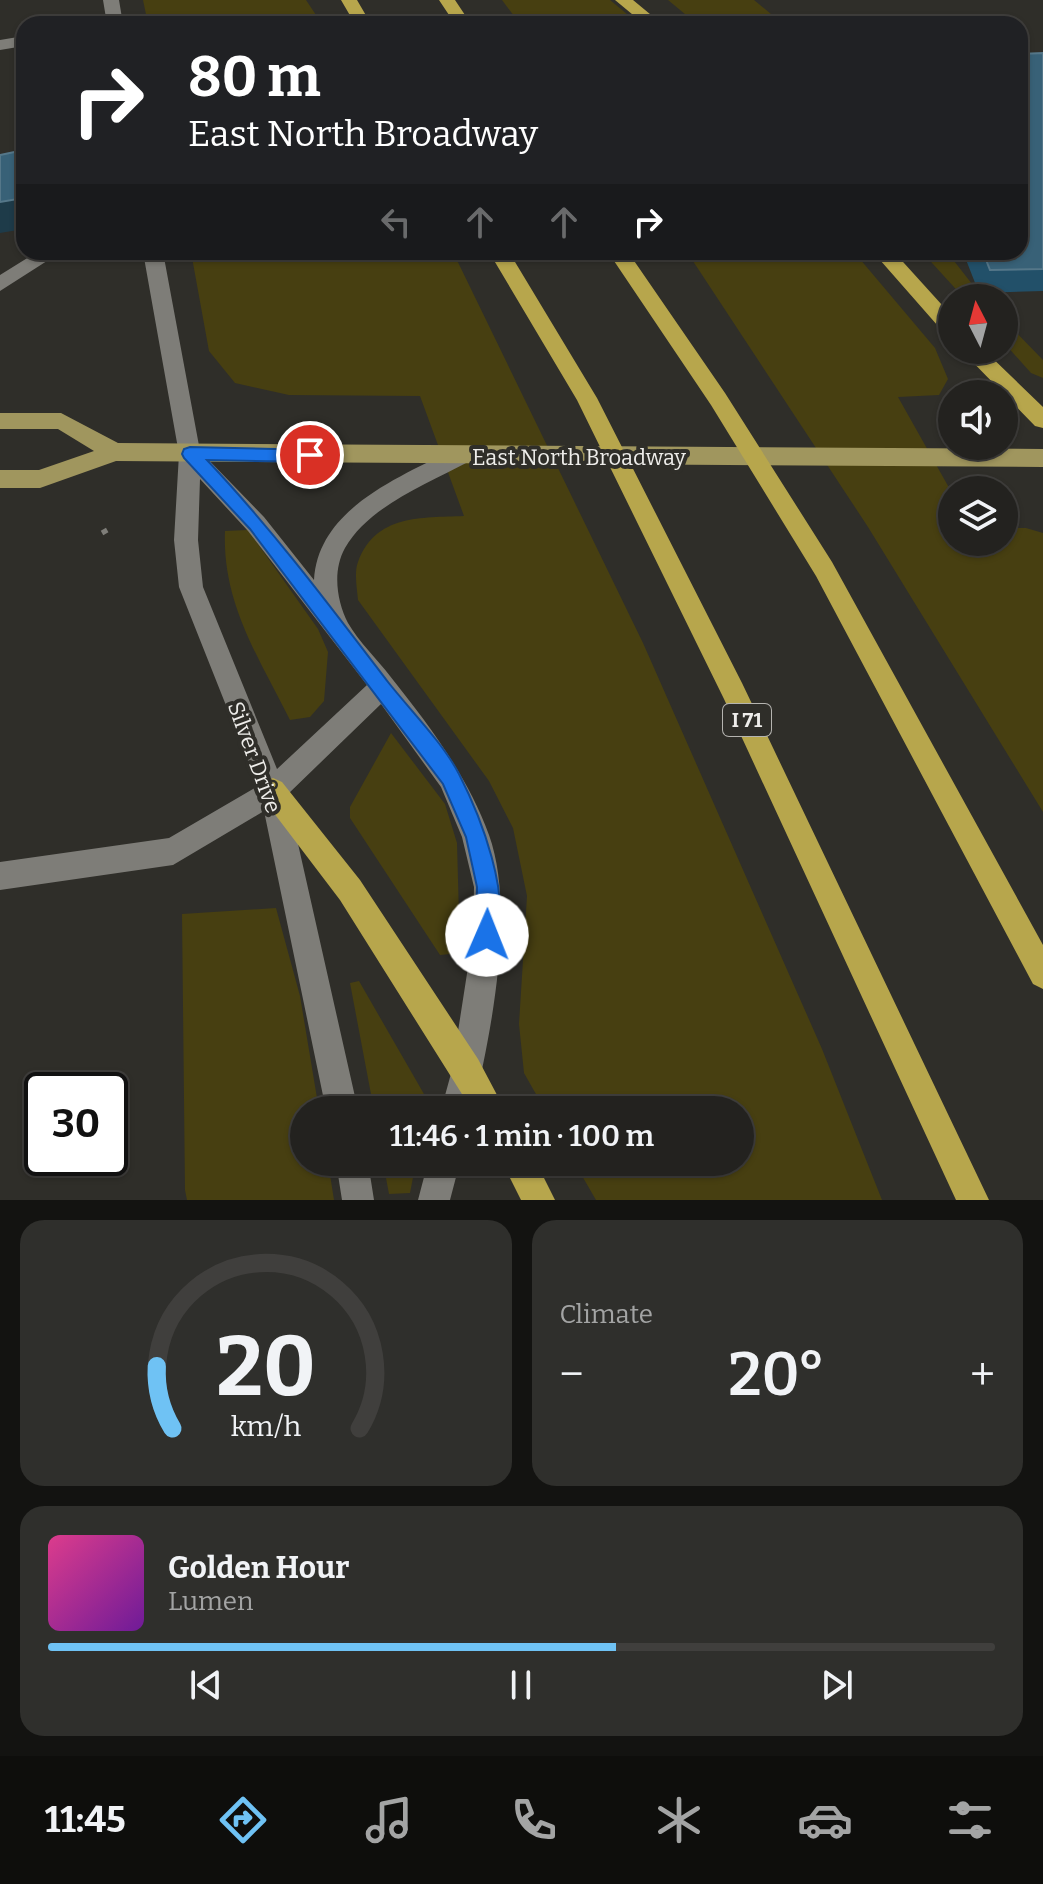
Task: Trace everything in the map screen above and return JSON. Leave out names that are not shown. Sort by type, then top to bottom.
[{"type":"highway","points":[[623,0],[644,16]]},
{"type":"highway","name":"I 71","points":[[504,260],[586,398],[733,691],[973,1200]]},
{"type":"highway","points":[[623,260],[718,399],[824,569],[1043,974]]},
{"type":"highway","points":[[890,260],[938,313]]},
{"type":"highway","points":[[985,364],[1043,420]]},
{"type":"highway","points":[[273,791],[350,890],[481,1096]]},
{"type":"highway","points":[[526,1176],[539,1200]]},
{"type":"main road","name":"East North Broadway","points":[[0,421],[61,421],[115,452]]},
{"type":"main road","name":"East North Broadway","points":[[0,479],[40,479],[115,452],[1043,458]]},
{"type":"street","points":[[0,284],[38,260]]},
{"type":"street","name":"Silver Drive","points":[[154,260],[190,454],[186,540],[191,587],[273,791],[339,1096]]},
{"type":"street","points":[[190,454],[256,524],[383,686],[450,778],[476,837],[488,887],[487,935],[460,1096]]},
{"type":"street","points":[[341,636],[325,589],[328,554],[355,517],[460,456]]},
{"type":"street","points":[[0,876],[173,851],[273,791],[383,686]]},
{"type":"street","points":[[354,1176],[358,1200]]},
{"type":"street","points":[[434,1200],[440,1176]]},
{"type":"path","points":[[102,533],[109,529]]},
{"type":"shaded area","points":[[143,0],[306,0],[317,16],[146,16]]},
{"type":"shaded area","points":[[502,0],[610,0],[629,16],[514,16]]},
{"type":"shaded area","points":[[668,0],[754,0],[773,16],[687,16]]},
{"type":"shaded area","points":[[192,260],[457,260],[643,643],[822,1049],[882,1200],[596,1200],[582,1176],[754,1176],[754,1096],[537,1096],[524,1073],[519,1024],[527,896],[513,828],[489,781],[358,600],[358,562],[376,535],[402,522],[464,516],[420,396],[289,395],[235,383],[209,351]]},
{"type":"shaded area","points":[[692,260],[861,260],[935,348],[938,364],[942,364],[948,379],[938,380],[938,395],[898,397],[942,476],[938,476],[938,556],[1018,556],[1018,528],[1043,533],[1043,812],[868,527]]},
{"type":"shaded area","points":[[929,260],[953,260],[972,284],[951,284]]},
{"type":"shaded area","points":[[1018,334],[1043,360],[1043,378],[1031,373],[1018,359]]},
{"type":"shaded area","points":[[248,530],[318,629],[328,652],[324,701],[310,717],[290,720],[255,652],[236,606],[226,557],[225,531]]},
{"type":"shaded area","points":[[391,733],[445,804],[457,843],[460,953],[440,955],[350,818],[350,807]]},
{"type":"shaded area","points":[[276,908],[300,996],[317,1096],[290,1096],[290,1176],[330,1176],[334,1200],[187,1200],[182,914]]},
{"type":"shaded area","points":[[359,981],[425,1096],[371,1096],[350,983]]},
{"type":"shaded area","points":[[386,1176],[413,1176],[410,1193],[389,1194]]},
{"type":"building","points":[[1043,53],[1043,269],[990,270],[986,260],[1028,260],[1028,54]]},
{"type":"building","points":[[16,152],[16,199],[0,202],[0,155]]},
{"type":"route","points":[[310,455],[190,454],[256,524],[383,686],[450,778],[476,837],[488,887],[487,935]]}]
